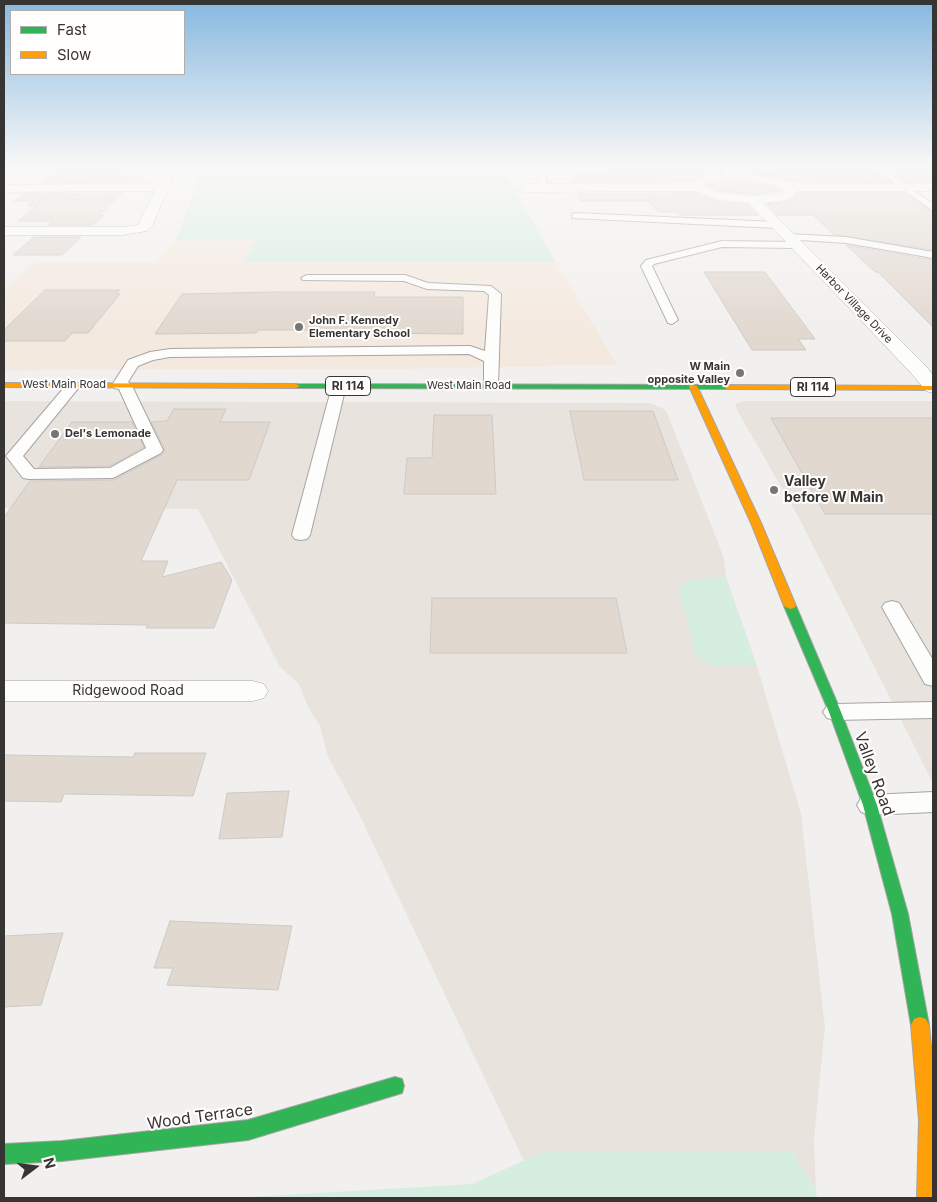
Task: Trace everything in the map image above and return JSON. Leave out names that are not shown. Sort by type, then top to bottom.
[{"type":"main road","name":"West Main Road","points":[[4,385],[933,388]]},
{"type":"main road","name":"Valley Road","points":[[693,386],[756,523],[835,712],[870,805],[900,914],[921,1032],[931,1120],[927,1198]]},
{"type":"main road","name":"Wood Terrace","points":[[4,1154],[62,1151],[248,1130],[395,1086]]},
{"type":"street","points":[[4,231],[116,231],[139,229],[145,226],[147,222]]},
{"type":"street","name":"Harbor Village Drive","points":[[774,222],[918,369],[933,388]]},
{"type":"street","name":"Ridgewood Road","points":[[4,691],[253,691]]},
{"type":"lane","points":[[712,222],[777,225]]},
{"type":"lane","points":[[672,320],[646,266],[650,262],[722,244],[793,241],[846,240],[933,255]]},
{"type":"lane","points":[[307,278],[405,278],[427,286],[487,288],[495,294],[491,386]]},
{"type":"lane","points":[[73,386],[14,456],[29,474],[113,473],[156,450],[122,386],[134,363],[150,356],[170,353],[470,350],[485,355],[491,360]]},
{"type":"lane","points":[[301,536],[339,386]]},
{"type":"lane","points":[[892,607],[933,679]]},
{"type":"lane","points":[[835,712],[933,710]]},
{"type":"lane","points":[[870,805],[933,802]]},
{"type":"shaded area","name":"John F. Kennedy Elementary School","points":[[175,239],[256,239],[243,262],[556,262],[617,365],[402,369],[4,370],[4,289],[33,263],[156,263]]},
{"type":"shaded area","points":[[4,401],[650,403],[666,410],[724,558],[726,577],[757,666],[801,813],[825,1027],[814,1139],[816,1190],[792,1152],[543,1152],[524,1161],[358,812],[328,757],[320,726],[309,709],[299,684],[280,667],[198,509],[4,508]]},
{"type":"shaded area","points":[[744,401],[933,401],[933,783],[798,516],[738,412],[735,404]]},
{"type":"green space","points":[[183,222],[533,222],[556,262],[243,262],[256,239],[175,239]]},
{"type":"green space","points":[[726,577],[757,666],[712,665],[703,662],[696,655],[679,590],[682,583],[691,580]]},
{"type":"green space","points":[[543,1152],[792,1152],[816,1190],[817,1198],[230,1198],[472,1184]]},
{"type":"building","points":[[52,222],[96,222],[93,225],[48,225]]},
{"type":"building","points":[[820,222],[933,222],[933,250],[834,235]]},
{"type":"building","points":[[34,237],[81,237],[62,255],[13,255]]},
{"type":"building","points":[[846,245],[933,260],[933,327],[878,272],[875,272]]},
{"type":"building","points":[[704,272],[765,272],[815,339],[798,339],[806,350],[752,350]]},
{"type":"building","points":[[45,290],[120,290],[116,294],[120,294],[88,333],[72,333],[65,341],[4,341],[4,330]]},
{"type":"building","points":[[375,292],[374,297],[463,297],[463,334],[364,333],[365,330],[258,330],[256,333],[155,334],[182,294]]},
{"type":"building","points":[[174,409],[226,409],[220,422],[270,422],[249,480],[177,480],[141,561],[168,561],[162,577],[221,562],[232,580],[214,628],[146,628],[148,625],[4,623],[4,517],[30,481],[114,480],[163,454],[165,449],[151,422],[167,421]]},
{"type":"building","points":[[570,411],[653,411],[678,480],[584,480]]},
{"type":"building","points":[[434,415],[492,415],[496,494],[404,494],[407,458],[432,458]]},
{"type":"building","points":[[771,418],[933,418],[933,514],[825,514]]},
{"type":"building","points":[[72,422],[132,422],[144,447],[110,466],[39,467]]},
{"type":"building","points":[[432,598],[616,598],[627,653],[430,653]]},
{"type":"building","points":[[135,753],[206,753],[193,796],[64,794],[61,802],[4,801],[4,755],[133,757]]},
{"type":"building","points":[[289,791],[282,837],[219,839],[227,793]]},
{"type":"building","points":[[170,921],[292,926],[278,990],[167,985],[173,968],[154,968]]},
{"type":"building","points":[[63,933],[41,1005],[4,1007],[4,936]]},
{"type":"traffic: fast","points":[[296,386],[729,387]]},
{"type":"traffic: fast","points":[[790,606],[835,712],[870,805],[900,914],[920,1025]]},
{"type":"traffic: fast","points":[[4,1154],[62,1151],[248,1130],[395,1086]]},
{"type":"traffic: slow","points":[[4,385],[296,386]]},
{"type":"traffic: slow","points":[[693,386],[756,523],[790,606]]},
{"type":"traffic: slow","points":[[729,387],[933,388]]},
{"type":"traffic: slow","points":[[920,1025],[929,1120],[927,1198]]},
{"type":"place","name":"John F. Kennedy Elementary School","points":[[299,327]]},
{"type":"place","name":"W Main opposite Valley","points":[[740,373]]},
{"type":"place","name":"Del's Lemonade","points":[[55,434]]},
{"type":"place","name":"Valley before W Main","points":[[774,490]]}]
